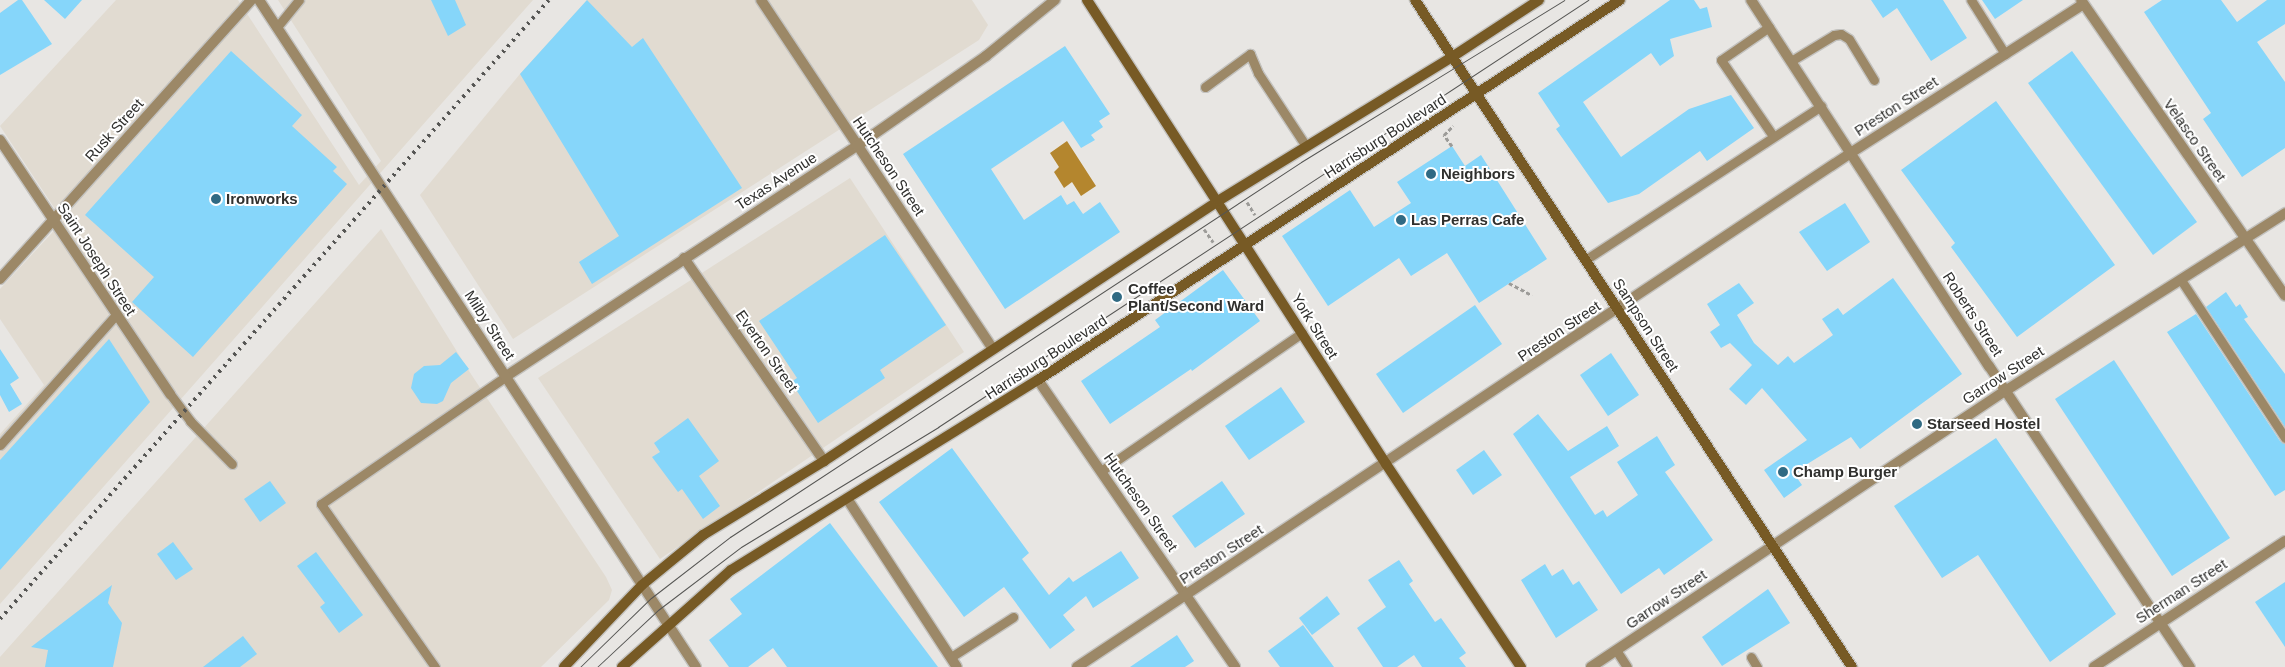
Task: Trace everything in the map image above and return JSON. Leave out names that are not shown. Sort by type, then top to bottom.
[{"type":"main road","name":"York Street","points":[[1087,0],[1386,464],[1521,667]]},
{"type":"main road","name":"Sampson Street","points":[[1414,0],[1852,667]]},
{"type":"main road","name":"Harrisburg Boulevard","points":[[564,667],[642,585],[703,534],[824,461],[992,348],[1218,201],[1452,57],[1539,0]]},
{"type":"main road","name":"Harrisburg Boulevard","points":[[622,667],[668,624],[731,570],[848,500],[1038,380],[1245,243],[1476,96],[1620,0]]},
{"type":"street","name":"Rusk Street","points":[[0,279],[251,0]]},
{"type":"street","name":"Milby Street","points":[[259,0],[696,667]]},
{"type":"street","name":"Hutcheson Street","points":[[761,0],[992,348]]},
{"type":"street","name":"Texas Avenue","points":[[506,377],[684,258],[857,146],[986,56],[1055,0]]},
{"type":"street","name":"Roberts Street","points":[[1751,0],[1852,152],[2005,391],[2190,667]]},
{"type":"street","name":"Preston Street","points":[[1077,667],[1618,310],[1852,152],[2082,2]]},
{"type":"street","name":"Velasco Street","points":[[2082,2],[2285,296]]},
{"type":"street","name":"Saint Joseph Street","points":[[0,140],[170,394]]},
{"type":"street","name":"Garrow Street","points":[[1591,667],[2005,391],[2285,213]]},
{"type":"street","name":"Everton Street","points":[[684,258],[824,461]]},
{"type":"street","name":"Hutcheson Street","points":[[1038,380],[1187,594],[1234,667]]},
{"type":"street","points":[[848,500],[957,667]]},
{"type":"street","name":"Sherman Street","points":[[2094,667],[2285,541]]},
{"type":"lane","points":[[277,27],[299,0]]},
{"type":"lane","points":[[1971,0],[2005,54]]},
{"type":"lane","points":[[1769,27],[1721,60],[1773,136]]},
{"type":"lane","points":[[1791,61],[1834,35],[1841,34],[1848,39],[1874,80]]},
{"type":"lane","points":[[1205,87],[1250,54],[1258,73],[1306,146]]},
{"type":"lane","points":[[1585,260],[1821,106]]},
{"type":"lane","points":[[2181,280],[2285,438]]},
{"type":"lane","points":[[0,444],[116,315]]},
{"type":"lane","points":[[1101,471],[1302,333]]},
{"type":"lane","points":[[435,667],[321,504],[506,377]]},
{"type":"lane","points":[[170,394],[190,421],[232,464]]},
{"type":"lane","points":[[951,658],[1013,617]]},
{"type":"lane","points":[[1616,650],[1627,667]]},
{"type":"lane","points":[[1751,657],[1757,667]]},
{"type":"path","points":[[1449,132],[1444,135],[1452,146]]},
{"type":"path","points":[[1247,202],[1255,215]]},
{"type":"path","points":[[1204,230],[1213,242]]},
{"type":"path","points":[[1509,284],[1532,295]]},
{"type":"shaded area","points":[[116,0],[238,0],[359,185],[381,161],[278,0],[533,0],[0,604],[0,434],[44,385],[0,319],[0,289],[63,221],[0,126]]},
{"type":"shaded area","points":[[587,0],[972,0],[988,25],[979,40],[513,339],[420,195],[520,74]]},
{"type":"shaded area","points":[[1067,141],[1096,186],[1081,196],[1072,182],[1064,188],[1054,172],[1059,167],[1050,153]]},
{"type":"shaded area","points":[[850,178],[964,352],[660,559],[538,378]]},
{"type":"shaded area","points":[[381,229],[469,371],[606,577],[612,590],[609,600],[541,667],[0,667],[0,657]]},
{"type":"building","points":[[18,0],[22,0],[52,44],[0,75],[0,13]]},
{"type":"building","points":[[44,0],[82,0],[65,19]]},
{"type":"building","points":[[431,0],[455,0],[466,25],[448,36]]},
{"type":"building","points":[[587,0],[632,47],[643,38],[742,188],[592,284],[579,262],[619,236],[520,74]]},
{"type":"building","points":[[1670,0],[1694,0],[1700,9],[1707,7],[1712,27],[1670,39],[1674,56],[1660,66],[1651,53],[1583,102],[1621,157],[1689,109],[1731,95],[1754,128],[1707,161],[1700,151],[1639,194],[1608,203],[1556,129],[1560,126],[1538,93]]},
{"type":"building","points":[[1871,0],[1943,0],[1967,38],[1931,61],[1897,8],[1883,18]]},
{"type":"building","points":[[1982,0],[2023,0],[1995,19]]},
{"type":"building","points":[[2162,0],[2221,0],[2237,22],[2267,0],[2285,0],[2285,24],[2257,42],[2285,82],[2285,148],[2242,177],[2203,119],[2211,113],[2144,12]]},
{"type":"building","points":[[1065,46],[1110,114],[1099,121],[1103,127],[1091,135],[1095,140],[1081,148],[1063,121],[991,169],[1024,220],[1061,195],[1067,205],[1074,201],[1083,214],[1100,202],[1120,232],[1005,309],[903,154]]},
{"type":"building","name":"Ironworks","points":[[231,51],[302,115],[292,126],[337,167],[333,171],[347,184],[193,357],[132,302],[154,277],[85,215]]},
{"type":"building","points":[[2072,51],[2197,222],[2153,255],[2028,83]]},
{"type":"building","points":[[1996,101],[2115,265],[2017,337],[1951,247],[1955,243],[1901,170]]},
{"type":"building","points":[[1452,146],[1465,166],[1481,155],[1547,259],[1479,303],[1447,253],[1411,276],[1399,258],[1328,306],[1282,236],[1350,190],[1374,227],[1411,203],[1397,182]]},
{"type":"building","points":[[1845,203],[1870,242],[1827,271],[1799,232]]},
{"type":"building","points":[[885,235],[946,325],[880,370],[885,378],[818,423],[791,382],[797,378],[759,321]]},
{"type":"building","points":[[1223,270],[1260,321],[1192,371],[1191,369],[1110,424],[1081,381],[1160,327],[1155,320]]},
{"type":"building","points":[[1893,278],[1962,374],[1860,449],[1851,437],[1804,466],[1795,475],[1802,485],[1784,498],[1764,470],[1807,440],[1762,388],[1746,405],[1729,389],[1752,365],[1730,343],[1721,348],[1710,332],[1720,325],[1707,304],[1739,283],[1754,303],[1737,315],[1754,343],[1778,365],[1788,356],[1794,363],[1833,335],[1822,319],[1838,308],[1843,315]]},
{"type":"building","points":[[2226,292],[2236,307],[2240,304],[2248,317],[2244,319],[2285,374],[2285,427],[2206,307]]},
{"type":"building","points":[[1475,305],[1502,344],[1403,413],[1376,374]]},
{"type":"building","points":[[2196,314],[2280,441],[2285,444],[2285,490],[2275,496],[2167,332]]},
{"type":"building","points":[[109,339],[150,402],[0,570],[0,460]]},
{"type":"building","points":[[0,349],[19,378],[10,384],[22,404],[9,412],[0,395]]},
{"type":"building","points":[[456,352],[469,369],[451,383],[443,401],[437,404],[421,403],[411,388],[414,374],[424,366],[440,365]]},
{"type":"building","points":[[1611,353],[1639,395],[1608,416],[1580,375]]},
{"type":"building","points":[[2114,360],[2230,538],[2172,576],[2055,399]]},
{"type":"building","points":[[1281,387],[1305,422],[1249,460],[1225,426]]},
{"type":"building","points":[[1538,414],[1568,451],[1607,426],[1619,446],[1570,477],[1595,515],[1603,510],[1607,517],[1638,495],[1617,462],[1657,436],[1675,465],[1665,472],[1713,540],[1664,575],[1659,568],[1621,594],[1513,434]]},
{"type":"building","points":[[688,418],[719,461],[699,476],[720,506],[703,519],[682,489],[678,492],[652,457],[660,452],[654,443]]},
{"type":"building","points":[[1996,438],[2116,614],[2050,662],[1978,555],[1942,578],[1894,506]]},
{"type":"building","points":[[952,448],[1029,553],[1022,559],[1049,595],[1069,577],[1073,582],[1121,551],[1139,578],[1093,608],[1086,596],[1063,615],[1075,630],[1050,649],[1004,587],[964,617],[879,502]]},
{"type":"building","points":[[1484,450],[1502,475],[1473,495],[1456,470]]},
{"type":"building","points":[[270,481],[286,503],[260,522],[244,499]]},
{"type":"building","points":[[1222,481],[1245,514],[1195,548],[1172,516]]},
{"type":"building","points":[[830,523],[938,667],[787,667],[773,648],[748,667],[729,667],[709,640],[742,614],[730,599]]},
{"type":"building","points":[[173,542],[193,569],[176,580],[157,554]]},
{"type":"building","points":[[316,552],[363,615],[339,633],[320,607],[325,603],[297,566]]},
{"type":"building","points":[[1399,560],[1413,581],[1409,584],[1435,622],[1441,618],[1466,653],[1459,658],[1466,667],[1422,667],[1414,655],[1397,667],[1383,667],[1357,628],[1386,607],[1368,580]]},
{"type":"building","points":[[1545,564],[1552,576],[1563,569],[1573,585],[1579,581],[1598,610],[1556,638],[1521,580]]},
{"type":"building","points":[[2285,582],[2285,647],[2255,602]]},
{"type":"building","points":[[112,585],[108,603],[122,623],[113,667],[45,667],[48,650],[31,647]]},
{"type":"building","points":[[1768,589],[1790,623],[1722,666],[1702,637]]},
{"type":"building","points":[[1327,596],[1340,614],[1312,635],[1299,618]]},
{"type":"building","points":[[1303,625],[1334,667],[1280,667],[1268,651]]},
{"type":"building","points":[[1177,635],[1194,661],[1185,667],[1130,667]]},
{"type":"building","points":[[243,636],[257,654],[240,667],[203,667]]},
{"type":"tram line","points":[[580,667],[651,598],[730,537],[1301,162],[1564,0]]},
{"type":"tram line","points":[[597,667],[658,610],[741,547],[938,427],[1588,0]]},
{"type":"railway","points":[[0,619],[549,0]]},
{"type":"place","name":"Neighbors","points":[[1431,174]]},
{"type":"place","name":"Ironworks","points":[[216,199]]},
{"type":"place","name":"Las Perras Cafe","points":[[1401,220]]},
{"type":"place","name":"Coffee Plant/Second Ward","points":[[1117,297]]},
{"type":"place","name":"Starseed Hostel","points":[[1917,424]]},
{"type":"place","name":"Champ Burger","points":[[1783,472]]}]
